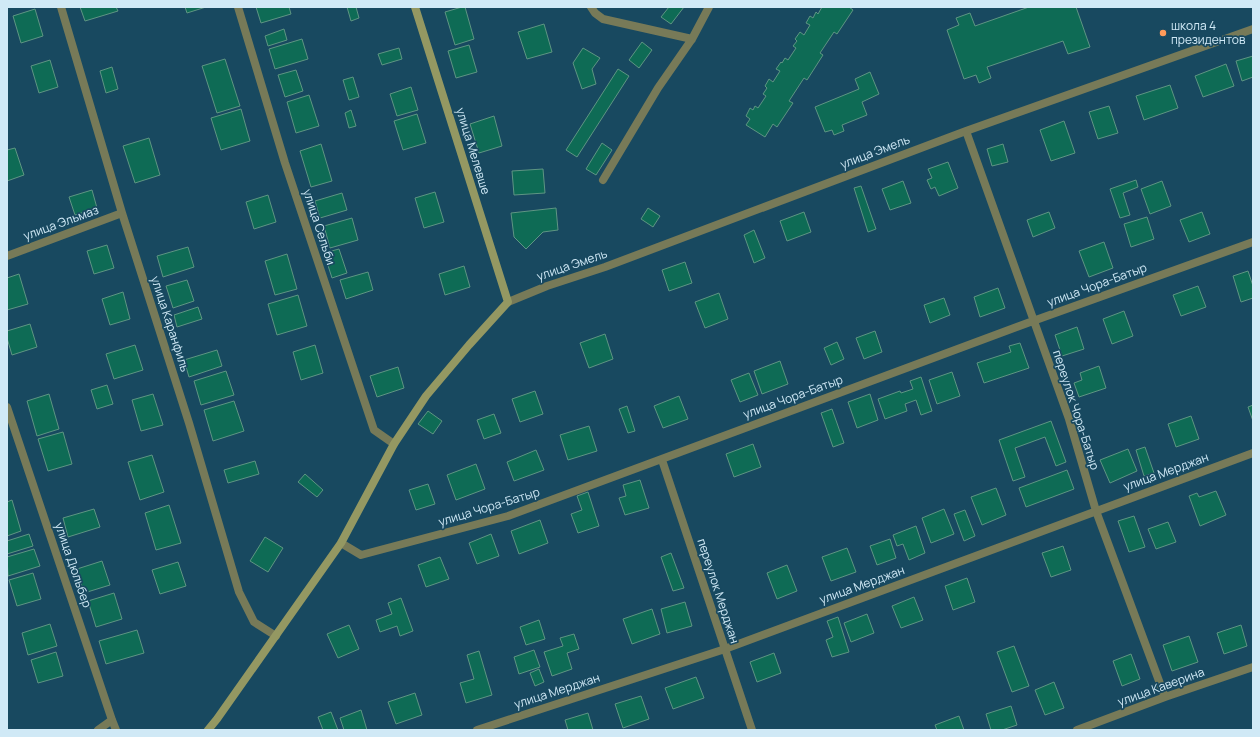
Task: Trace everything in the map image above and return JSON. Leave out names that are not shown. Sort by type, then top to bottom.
[{"type":"street","name":"улица Каранфиль","points":[[61,7],[122,213],[189,423],[239,592],[254,622],[276,636]]},
{"type":"street","name":"улица Сельби","points":[[238,7],[285,163],[374,430],[394,444]]},
{"type":"street","name":"улица Мелевше","points":[[415,7],[508,302]]},
{"type":"street","points":[[591,7],[595,13],[603,19],[692,39]]},
{"type":"street","points":[[603,180],[658,88],[692,39],[709,7]]},
{"type":"street","name":"улица Эмель","points":[[508,302],[547,286],[613,264],[966,131],[1253,29]]},
{"type":"street","name":"переулок Чора-Батыр","points":[[966,131],[1068,419],[1096,510],[1165,697]]},
{"type":"street","name":"улица Эльмаз","points":[[7,256],[122,213]]},
{"type":"street","name":"улица Чора-Батыр","points":[[341,543],[361,555],[508,516],[1033,321],[1253,242]]},
{"type":"street","points":[[208,730],[217,720],[341,543],[394,444],[426,396],[508,302]]},
{"type":"street","name":"улица Дюльбер","points":[[7,408],[116,730]]},
{"type":"street","name":"улица Мерджан","points":[[477,730],[725,649],[1096,510],[1253,453]]},
{"type":"street","name":"переулок Мерджан","points":[[662,460],[752,730]]},
{"type":"street","name":"улица Каверина","points":[[1077,730],[1165,697],[1253,667]]},
{"type":"street","points":[[98,730],[112,720]]},
{"type":"building","points":[[80,7],[116,7],[118,11],[85,21]]},
{"type":"building","points":[[185,7],[206,7],[187,13]]},
{"type":"building","points":[[256,7],[289,7],[291,14],[261,23]]},
{"type":"building","points":[[347,7],[356,7],[359,18],[351,21]]},
{"type":"building","points":[[465,7],[474,39],[455,45],[445,12]]},
{"type":"building","points":[[669,7],[684,7],[671,24],[661,17]]},
{"type":"building","points":[[822,7],[849,7],[853,10],[837,34],[834,32],[820,53],[823,55],[807,80],[804,78],[789,101],[793,103],[777,127],[773,124],[765,137],[746,125],[750,119],[746,116],[750,108],[753,110],[755,106],[758,108],[766,96],[763,94],[767,88],[765,86],[769,79],[773,82],[780,71],[776,69],[785,58],[788,60],[796,48],[793,46],[797,41],[795,39],[800,32],[804,35],[810,25],[806,23],[810,16],[813,18],[816,12],[818,14]]},
{"type":"building","points":[[1029,7],[1076,7],[1090,47],[1068,54],[1063,41],[987,67],[991,78],[979,83],[976,75],[964,79],[947,30],[959,25],[956,18],[970,13],[975,26]]},
{"type":"building","points":[[35,9],[43,36],[21,43],[13,16]]},
{"type":"building","points":[[544,24],[552,52],[527,59],[518,32]]},
{"type":"building","points":[[284,29],[287,40],[268,46],[265,36]]},
{"type":"building","points":[[302,39],[308,59],[275,69],[269,49]]},
{"type":"building","points":[[642,42],[652,50],[639,68],[629,60]]},
{"type":"building","points":[[469,45],[477,72],[456,78],[448,51]]},
{"type":"building","points":[[399,48],[402,59],[382,65],[378,54]]},
{"type":"building","points":[[583,48],[600,58],[592,69],[596,84],[582,89],[573,63]]},
{"type":"building","points":[[1253,56],[1253,77],[1242,81],[1236,61]]},
{"type":"building","points":[[225,59],[240,106],[217,113],[202,66]]},
{"type":"building","points":[[50,60],[58,87],[39,93],[31,66]]},
{"type":"building","points":[[1226,64],[1234,86],[1203,97],[1195,76]]},
{"type":"building","points":[[112,67],[118,89],[106,93],[100,71]]},
{"type":"building","points":[[618,69],[629,76],[577,157],[566,150]]},
{"type":"building","points":[[296,70],[303,91],[285,97],[278,75]]},
{"type":"building","points":[[870,72],[879,94],[862,102],[867,115],[842,125],[844,131],[834,135],[832,130],[825,132],[815,107],[859,89],[855,79]]},
{"type":"building","points":[[353,77],[359,97],[349,100],[343,80]]},
{"type":"building","points":[[1170,85],[1178,108],[1144,120],[1136,96]]},
{"type":"building","points":[[411,87],[418,110],[397,116],[390,94]]},
{"type":"building","points":[[309,95],[319,126],[296,133],[287,102]]},
{"type":"building","points":[[1109,106],[1118,133],[1098,139],[1089,112]]},
{"type":"building","points":[[241,109],[250,141],[221,150],[211,118]]},
{"type":"building","points":[[351,110],[356,126],[349,128],[345,113]]},
{"type":"building","points":[[417,114],[426,143],[403,150],[394,121]]},
{"type":"building","points":[[494,116],[502,146],[479,153],[470,124]]},
{"type":"building","points":[[1064,121],[1075,153],[1051,161],[1040,130]]},
{"type":"building","points":[[149,138],[160,175],[135,183],[123,146]]},
{"type":"building","points":[[602,143],[612,150],[596,175],[586,169]]},
{"type":"building","points":[[321,144],[332,181],[311,187],[300,151]]},
{"type":"building","points":[[1003,144],[1008,162],[992,166],[987,149]]},
{"type":"building","points":[[15,148],[24,175],[7,181],[7,150]]},
{"type":"building","points":[[948,162],[958,188],[939,196],[935,187],[931,189],[927,180],[932,178],[928,169]]},
{"type":"building","points":[[543,169],[545,193],[514,195],[512,171]]},
{"type":"building","points":[[1136,180],[1138,187],[1123,193],[1130,215],[1120,218],[1110,189]]},
{"type":"building","points":[[903,181],[911,203],[890,210],[882,189]]},
{"type":"building","points":[[1162,181],[1171,206],[1150,214],[1141,189]]},
{"type":"building","points":[[861,186],[876,229],[868,232],[854,188]]},
{"type":"building","points":[[92,190],[97,208],[75,215],[69,197]]},
{"type":"building","points":[[435,192],[444,222],[424,228],[415,198]]},
{"type":"building","points":[[342,193],[347,210],[320,218],[315,201]]},
{"type":"building","points":[[268,195],[276,222],[254,229],[246,202]]},
{"type":"building","points":[[556,208],[558,230],[543,232],[526,249],[514,237],[511,213]]},
{"type":"building","points":[[648,208],[660,216],[653,227],[641,219]]},
{"type":"building","points":[[804,212],[811,232],[787,241],[780,221]]},
{"type":"building","points":[[1049,212],[1055,228],[1033,237],[1027,220]]},
{"type":"building","points":[[1202,212],[1210,234],[1189,242],[1180,220]]},
{"type":"building","points":[[1147,217],[1154,239],[1131,247],[1124,224]]},
{"type":"building","points":[[352,218],[358,240],[330,248],[324,226]]},
{"type":"building","points":[[754,230],[765,258],[754,263],[744,235]]},
{"type":"building","points":[[1104,242],[1113,268],[1089,277],[1079,251]]},
{"type":"building","points":[[107,245],[114,268],[94,274],[87,251]]},
{"type":"building","points":[[188,247],[194,267],[163,277],[157,256]]},
{"type":"building","points":[[339,249],[347,273],[332,278],[324,253]]},
{"type":"building","points":[[287,254],[297,289],[275,295],[265,261]]},
{"type":"building","points":[[685,262],[692,283],[669,291],[662,270]]},
{"type":"building","points":[[464,266],[470,287],[445,295],[439,274]]},
{"type":"building","points":[[1248,271],[1253,286],[1253,298],[1241,302],[1233,276]]},
{"type":"building","points":[[368,272],[373,290],[346,299],[340,280]]},
{"type":"building","points":[[19,274],[28,304],[7,310],[7,278]]},
{"type":"building","points":[[187,280],[194,301],[173,308],[166,286]]},
{"type":"building","points":[[1198,286],[1206,307],[1181,316],[1173,295]]},
{"type":"building","points":[[998,288],[1005,308],[980,317],[974,297]]},
{"type":"building","points":[[123,292],[130,319],[110,325],[102,299]]},
{"type":"building","points":[[719,293],[728,319],[705,328],[695,302]]},
{"type":"building","points":[[298,295],[307,326],[277,335],[268,304]]},
{"type":"building","points":[[944,298],[950,315],[930,323],[924,305]]},
{"type":"building","points":[[198,307],[202,319],[177,327],[174,315]]},
{"type":"building","points":[[1124,311],[1133,336],[1112,344],[1103,319]]},
{"type":"building","points":[[30,324],[37,347],[12,355],[7,338],[7,331]]},
{"type":"building","points":[[1077,327],[1084,349],[1062,356],[1055,335]]},
{"type":"building","points":[[875,331],[882,352],[864,359],[856,338]]},
{"type":"building","points":[[605,334],[613,359],[589,368],[580,343]]},
{"type":"building","points":[[837,342],[844,359],[831,365],[824,348]]},
{"type":"building","points":[[1020,343],[1029,368],[984,383],[977,363],[1011,352],[1009,346]]},
{"type":"building","points":[[135,345],[143,370],[114,379],[106,354]]},
{"type":"building","points":[[315,345],[323,373],[301,380],[293,352]]},
{"type":"building","points":[[217,350],[222,366],[189,377],[184,360]]},
{"type":"building","points":[[780,361],[788,384],[762,394],[754,371]]},
{"type":"building","points":[[1099,366],[1106,388],[1079,397],[1074,383],[1082,380],[1080,373]]},
{"type":"building","points":[[398,367],[404,388],[377,397],[370,376]]},
{"type":"building","points":[[226,371],[234,395],[201,405],[194,381]]},
{"type":"building","points":[[952,372],[960,396],[937,404],[929,380]]},
{"type":"building","points":[[749,373],[758,395],[740,402],[731,380]]},
{"type":"building","points":[[921,377],[932,411],[921,415],[916,400],[905,404],[907,411],[885,419],[878,399],[900,391],[901,393],[913,389],[910,381]]},
{"type":"building","points":[[107,385],[113,404],[97,409],[91,390]]},
{"type":"building","points":[[535,391],[543,414],[520,422],[512,399]]},
{"type":"building","points":[[49,394],[59,429],[37,436],[27,401]]},
{"type":"building","points":[[153,394],[163,425],[141,431],[132,400]]},
{"type":"building","points":[[870,394],[878,420],[857,428],[848,402]]},
{"type":"building","points":[[679,396],[688,419],[663,428],[654,406]]},
{"type":"building","points":[[234,401],[244,431],[213,441],[204,410]]},
{"type":"building","points":[[1253,405],[1253,421],[1248,407]]},
{"type":"building","points":[[627,406],[635,431],[628,433],[619,409]]},
{"type":"building","points":[[832,409],[844,443],[833,447],[821,413]]},
{"type":"building","points":[[428,411],[442,421],[433,434],[418,424]]},
{"type":"building","points":[[494,414],[501,433],[484,439],[477,420]]},
{"type":"building","points":[[1191,416],[1199,439],[1176,447],[1168,424]]},
{"type":"building","points":[[1051,421],[1066,462],[1056,466],[1045,437],[1015,448],[1025,477],[1013,481],[999,440]]},
{"type":"building","points":[[589,426],[597,451],[568,460],[560,435]]},
{"type":"building","points":[[63,432],[72,464],[48,471],[38,439]]},
{"type":"building","points":[[753,444],[761,467],[734,477],[726,454]]},
{"type":"building","points":[[1145,447],[1154,473],[1144,476],[1136,450]]},
{"type":"building","points":[[1128,449],[1137,471],[1110,483],[1100,460]]},
{"type":"building","points":[[536,450],[544,470],[514,481],[507,462]]},
{"type":"building","points":[[152,455],[164,492],[140,500],[128,462]]},
{"type":"building","points":[[255,461],[259,474],[228,483],[224,470]]},
{"type":"building","points":[[476,464],[485,489],[456,500],[447,475]]},
{"type":"building","points":[[1067,470],[1074,489],[1026,507],[1019,488]]},
{"type":"building","points":[[305,474],[323,490],[317,497],[298,482]]},
{"type":"building","points":[[640,480],[649,508],[625,515],[619,498],[626,496],[623,485]]},
{"type":"building","points":[[428,484],[435,504],[416,510],[409,490]]},
{"type":"building","points":[[996,488],[1006,515],[982,525],[971,497]]},
{"type":"building","points":[[1216,491],[1226,515],[1200,526],[1189,496],[1197,493],[1199,497]]},
{"type":"building","points":[[588,492],[599,526],[578,533],[571,514],[582,510],[577,496]]},
{"type":"building","points":[[12,500],[21,531],[7,536],[7,502]]},
{"type":"building","points":[[169,505],[181,543],[156,550],[145,513]]},
{"type":"building","points":[[94,509],[100,527],[68,537],[63,518]]},
{"type":"building","points":[[944,509],[954,534],[931,543],[922,518]]},
{"type":"building","points":[[965,510],[975,536],[964,541],[954,514]]},
{"type":"building","points":[[1134,516],[1145,547],[1129,552],[1118,521]]},
{"type":"building","points":[[540,520],[548,543],[519,554],[511,531]]},
{"type":"building","points":[[1168,522],[1176,542],[1156,549],[1148,529]]},
{"type":"building","points":[[916,526],[925,553],[909,560],[903,544],[897,546],[893,535]]},
{"type":"building","points":[[29,534],[33,546],[7,554],[7,541]]},
{"type":"building","points":[[491,534],[499,556],[477,564],[469,543]]},
{"type":"building","points":[[265,537],[283,548],[268,572],[250,561]]},
{"type":"building","points":[[890,539],[896,558],[877,565],[870,546]]},
{"type":"building","points":[[1063,546],[1071,570],[1051,577],[1042,553]]},
{"type":"building","points":[[847,548],[856,572],[831,581],[822,557]]},
{"type":"building","points":[[34,549],[40,566],[8,576],[7,557]]},
{"type":"building","points":[[671,553],[684,588],[673,591],[661,557]]},
{"type":"building","points":[[440,557],[449,579],[426,587],[418,565]]},
{"type":"building","points":[[102,561],[110,585],[84,593],[77,569]]},
{"type":"building","points":[[178,562],[186,586],[160,594],[152,570]]},
{"type":"building","points":[[787,565],[797,591],[777,599],[767,573]]},
{"type":"building","points":[[33,573],[41,599],[17,606],[9,580]]},
{"type":"building","points":[[967,578],[975,602],[953,610],[945,586]]},
{"type":"building","points":[[114,593],[122,619],[96,627],[88,601]]},
{"type":"building","points":[[914,597],[923,620],[901,628],[892,606]]},
{"type":"building","points":[[401,598],[413,631],[400,636],[397,626],[380,632],[376,620],[392,614],[388,603]]},
{"type":"building","points":[[685,602],[692,626],[667,633],[661,609]]},
{"type":"building","points":[[652,609],[660,634],[632,644],[623,619]]},
{"type":"building","points":[[867,614],[874,633],[851,642],[844,623]]},
{"type":"building","points":[[838,617],[849,652],[832,657],[826,640],[833,637],[827,621]]},
{"type":"building","points":[[539,620],[545,639],[526,645],[520,627]]},
{"type":"building","points":[[50,624],[57,646],[28,655],[22,633]]},
{"type":"building","points":[[349,625],[359,649],[338,658],[327,634]]},
{"type":"building","points":[[1241,625],[1247,646],[1224,654],[1217,633]]},
{"type":"building","points":[[137,630],[144,653],[106,664],[99,641]]},
{"type":"building","points":[[574,634],[579,649],[567,653],[572,669],[552,676],[544,652],[563,646],[560,638]]},
{"type":"building","points":[[1189,636],[1198,662],[1172,671],[1163,645]]},
{"type":"building","points":[[1014,646],[1029,686],[1012,692],[997,652]]},
{"type":"building","points":[[534,650],[540,667],[519,674],[514,657]]},
{"type":"building","points":[[479,651],[492,695],[466,703],[460,683],[474,679],[467,655]]},
{"type":"building","points":[[56,652],[63,676],[38,683],[31,660]]},
{"type":"building","points":[[774,653],[781,673],[757,682],[750,662]]},
{"type":"building","points":[[1131,654],[1140,679],[1122,686],[1113,661]]},
{"type":"building","points":[[539,669],[544,682],[535,686],[530,673]]},
{"type":"building","points":[[696,677],[704,698],[673,709],[665,688]]},
{"type":"building","points":[[1054,682],[1064,708],[1045,715],[1035,690]]},
{"type":"building","points":[[415,693],[422,715],[396,724],[388,702]]},
{"type":"building","points":[[641,696],[649,719],[623,728],[615,704]]},
{"type":"building","points":[[1011,706],[1017,725],[1002,730],[991,730],[986,714]]},
{"type":"building","points":[[361,710],[367,730],[344,730],[340,718]]},
{"type":"building","points":[[331,712],[338,730],[323,730],[318,717]]},
{"type":"building","points":[[588,713],[593,730],[568,730],[565,720]]},
{"type":"building","points":[[959,716],[964,730],[937,730],[935,725]]},
{"type":"place","name":"школа 4 президентов","points":[[1163,33]]}]
